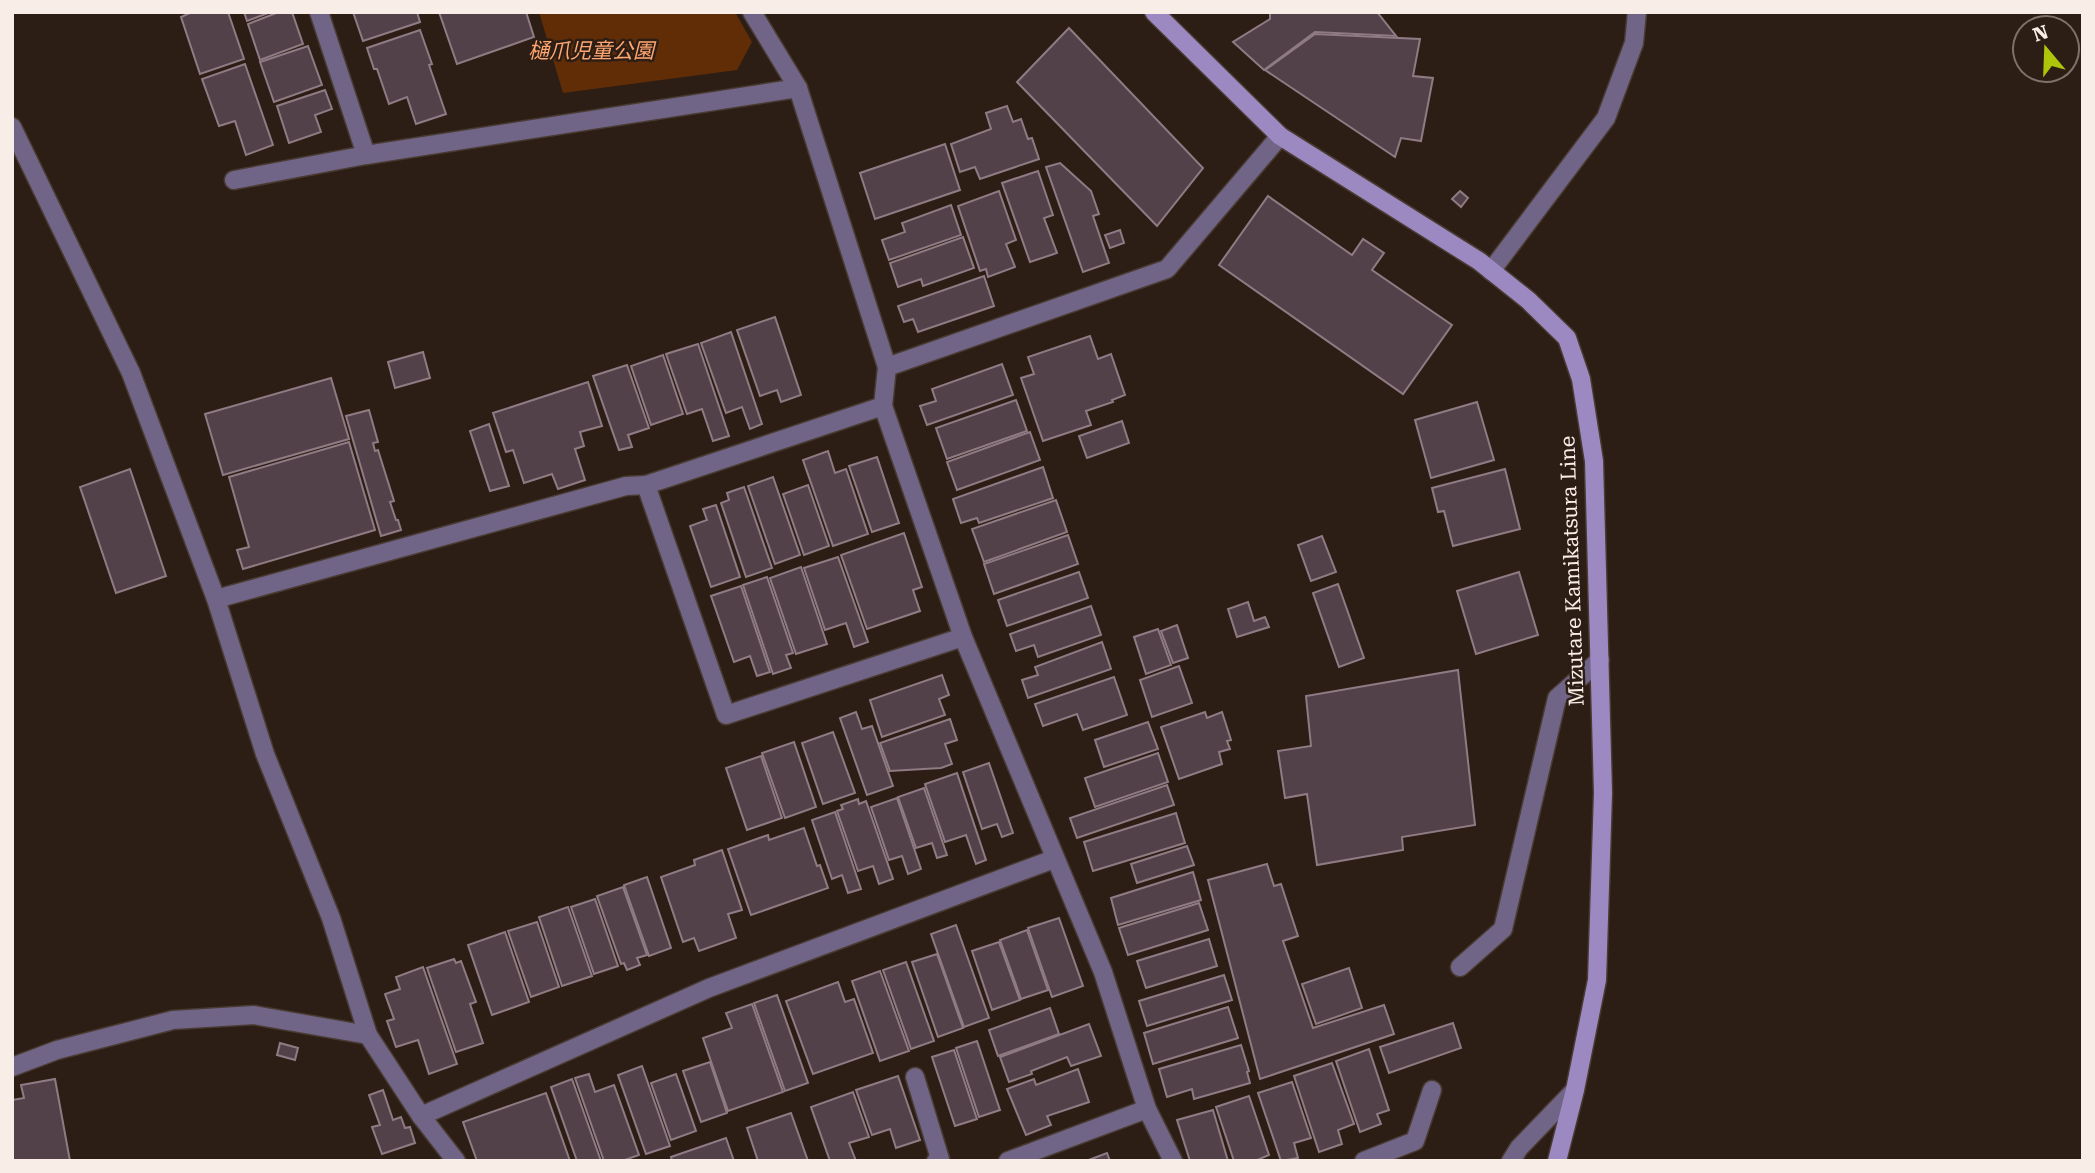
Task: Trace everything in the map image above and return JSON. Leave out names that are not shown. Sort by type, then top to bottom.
[{"type":"main road","name":"Mizutare Kamikatsura Line","points":[[1154,12],[1280,136],[1479,261],[1528,300],[1567,338],[1581,379],[1594,461],[1603,793],[1597,980],[1575,1090],[1557,1161]]},
{"type":"street","points":[[319,12],[366,155]]},
{"type":"street","points":[[752,12],[798,88],[887,367],[883,406],[963,637],[1103,972],[1147,1109],[1173,1161]]},
{"type":"street","points":[[1491,271],[1606,118],[1634,43],[1637,12]]},
{"type":"street","points":[[234,180],[366,155],[798,88]]},
{"type":"street","points":[[12,127],[131,373],[216,599],[265,754],[331,918],[368,1035],[421,1116],[456,1161]]},
{"type":"street","points":[[887,367],[1167,269],[1280,136]]},
{"type":"street","points":[[216,599],[626,486],[646,485],[883,406]]},
{"type":"street","points":[[646,485],[726,715],[963,637]]},
{"type":"street","points":[[1460,967],[1503,929],[1557,698],[1600,660]]},
{"type":"street","points":[[421,1116],[709,988],[1054,859]]},
{"type":"street","points":[[12,1067],[57,1050],[173,1020],[254,1014],[368,1035]]},
{"type":"street","points":[[915,1077],[940,1159],[936,1161]]},
{"type":"street","points":[[1364,1161],[1415,1141],[1432,1090]]},
{"type":"street","points":[[1511,1161],[1519,1147],[1575,1090]]},
{"type":"street","points":[[1008,1161],[1147,1109]]},
{"type":"green space","name":"樋爪児童公園","points":[[539,12],[735,12],[752,42],[737,70],[563,93]]},
{"type":"building","points":[[192,12],[228,12],[244,59],[200,74],[181,17]]},
{"type":"building","points":[[244,12],[271,12],[247,21]]},
{"type":"building","points":[[279,12],[292,12],[303,44],[260,60],[248,24]]},
{"type":"building","points":[[353,12],[417,12],[420,22],[363,41]]},
{"type":"building","points":[[439,12],[526,12],[534,37],[457,64]]},
{"type":"building","points":[[1270,12],[1377,12],[1396,36],[1315,32],[1264,70],[1233,42],[1270,19]]},
{"type":"building","points":[[1069,28],[1203,168],[1157,226],[1017,82]]},
{"type":"building","points":[[420,30],[446,114],[416,124],[407,97],[389,104],[367,48]]},
{"type":"building","points":[[1315,34],[1420,39],[1413,76],[1433,78],[1421,141],[1401,138],[1395,157],[1265,70]]},
{"type":"building","points":[[308,46],[322,85],[274,102],[260,62]]},
{"type":"building","points":[[245,64],[273,145],[246,155],[235,121],[219,126],[202,79]]},
{"type":"building","points":[[325,90],[332,109],[315,115],[321,132],[289,143],[277,106]]},
{"type":"building","points":[[1007,106],[1013,122],[1021,119],[1028,139],[1032,138],[1039,159],[980,179],[975,167],[960,172],[951,144],[991,129],[986,113]]},
{"type":"building","points":[[945,144],[960,190],[875,219],[860,173]]},
{"type":"building","points":[[1060,163],[1091,191],[1099,214],[1093,216],[1109,263],[1083,272],[1046,167]]},
{"type":"building","points":[[1038,171],[1053,215],[1044,218],[1057,253],[1030,262],[1002,183]]},
{"type":"building","points":[[999,191],[1016,240],[1006,244],[1015,267],[988,277],[986,269],[980,271],[958,206]]},
{"type":"building","points":[[1460,191],[1468,198],[1461,207],[1452,199]]},
{"type":"building","points":[[1268,196],[1352,255],[1363,239],[1384,253],[1372,270],[1452,325],[1403,394],[1219,265]]},
{"type":"building","points":[[951,205],[961,235],[889,260],[882,240],[905,232],[902,223]]},
{"type":"building","points":[[1120,230],[1124,243],[1110,248],[1105,235]]},
{"type":"building","points":[[963,237],[974,268],[923,286],[921,279],[898,287],[890,263]]},
{"type":"building","points":[[984,276],[994,306],[918,332],[913,319],[904,322],[898,306]]},
{"type":"building","points":[[775,317],[801,395],[781,402],[777,390],[760,396],[737,330]]},
{"type":"building","points":[[731,332],[762,424],[750,429],[742,407],[726,413],[701,343]]},
{"type":"building","points":[[1090,336],[1098,359],[1111,354],[1125,395],[1086,411],[1091,425],[1043,441],[1021,378],[1034,374],[1028,357]]},
{"type":"building","points":[[698,344],[729,436],[713,441],[702,409],[687,414],[666,354]]},
{"type":"building","points":[[423,352],[430,378],[395,388],[388,362]]},
{"type":"building","points":[[663,355],[683,414],[651,425],[631,366]]},
{"type":"building","points":[[1002,364],[1013,395],[927,425],[920,406],[936,401],[932,389]]},
{"type":"building","points":[[627,365],[649,428],[628,435],[632,447],[619,450],[593,376]]},
{"type":"building","points":[[331,378],[349,439],[223,475],[205,414]]},
{"type":"building","points":[[588,382],[602,426],[580,432],[584,446],[575,449],[585,480],[558,489],[552,474],[524,483],[513,450],[506,452],[493,413]]},
{"type":"building","points":[[1016,400],[1027,431],[947,459],[936,428]]},
{"type":"building","points":[[1477,402],[1494,460],[1431,478],[1415,420]]},
{"type":"building","points":[[369,410],[378,442],[373,443],[375,451],[378,450],[394,501],[390,502],[401,530],[381,536],[346,416]]},
{"type":"building","points":[[1122,421],[1129,443],[1087,458],[1079,436]]},
{"type":"building","points":[[489,424],[509,486],[490,491],[470,431]]},
{"type":"building","points":[[1030,432],[1040,460],[957,490],[947,462]]},
{"type":"building","points":[[349,442],[375,530],[243,569],[237,550],[249,547],[229,477]]},
{"type":"building","points":[[828,451],[835,473],[846,469],[868,534],[833,546],[803,460]]},
{"type":"building","points":[[877,457],[899,523],[872,532],[849,466]]},
{"type":"building","points":[[1043,467],[1053,498],[979,523],[977,518],[961,523],[953,499]]},
{"type":"building","points":[[130,469],[166,576],[116,593],[80,487]]},
{"type":"building","points":[[1505,469],[1520,529],[1453,546],[1444,511],[1438,512],[1432,488]]},
{"type":"building","points":[[773,477],[800,555],[775,564],[748,486]]},
{"type":"building","points":[[808,485],[829,546],[804,555],[783,494]]},
{"type":"building","points":[[744,487],[772,568],[746,577],[721,503],[729,500],[727,493]]},
{"type":"building","points":[[1056,500],[1067,532],[984,562],[972,529]]},
{"type":"building","points":[[716,505],[740,577],[711,587],[690,526],[707,520],[703,509]]},
{"type":"building","points":[[904,533],[922,587],[913,590],[920,611],[867,629],[841,555]]},
{"type":"building","points":[[1068,535],[1078,564],[994,594],[984,564]]},
{"type":"building","points":[[1322,536],[1336,572],[1311,581],[1298,545]]},
{"type":"building","points":[[838,557],[868,642],[854,647],[846,623],[825,630],[804,568]]},
{"type":"building","points":[[801,567],[827,644],[796,654],[770,578]]},
{"type":"building","points":[[1079,572],[1088,598],[1007,626],[998,600]]},
{"type":"building","points":[[1519,572],[1538,635],[1476,654],[1457,591]]},
{"type":"building","points":[[767,577],[793,653],[786,655],[791,668],[773,674],[743,585]]},
{"type":"building","points":[[1338,584],[1364,658],[1339,667],[1313,593]]},
{"type":"building","points":[[741,586],[770,672],[757,676],[750,656],[734,662],[711,596]]},
{"type":"building","points":[[1248,602],[1254,621],[1265,617],[1269,627],[1237,637],[1228,609]]},
{"type":"building","points":[[1091,606],[1101,635],[1038,657],[1034,645],[1016,651],[1010,634]]},
{"type":"building","points":[[1177,625],[1188,658],[1173,663],[1161,631]]},
{"type":"building","points":[[1158,629],[1171,665],[1146,674],[1134,637]]},
{"type":"building","points":[[1102,642],[1111,669],[1028,698],[1022,680],[1038,675],[1035,667]]},
{"type":"building","points":[[1179,666],[1192,703],[1152,717],[1140,680]]},
{"type":"building","points":[[1458,670],[1475,825],[1402,837],[1403,850],[1317,865],[1307,794],[1285,798],[1278,751],[1311,746],[1306,696]]},
{"type":"building","points":[[942,675],[949,695],[939,699],[945,715],[882,737],[870,700]]},
{"type":"building","points":[[1114,677],[1127,715],[1083,730],[1077,714],[1043,726],[1035,704]]},
{"type":"building","points":[[856,712],[862,729],[872,726],[893,786],[867,795],[840,718]]},
{"type":"building","points":[[1205,712],[1207,718],[1222,712],[1231,740],[1227,741],[1230,749],[1219,752],[1222,764],[1179,779],[1161,727]]},
{"type":"building","points":[[950,719],[957,740],[945,744],[952,764],[941,768],[890,771],[880,743]]},
{"type":"building","points":[[1148,722],[1158,749],[1104,767],[1095,740]]},
{"type":"building","points":[[833,732],[855,793],[823,804],[802,743]]},
{"type":"building","points":[[794,742],[816,807],[785,818],[762,753]]},
{"type":"building","points":[[1158,753],[1168,782],[1095,807],[1085,778]]},
{"type":"building","points":[[761,756],[782,818],[747,830],[726,768]]},
{"type":"building","points":[[989,763],[1013,833],[1002,837],[997,824],[982,829],[963,772]]},
{"type":"building","points":[[957,773],[986,860],[976,864],[966,835],[945,842],[925,784]]},
{"type":"building","points":[[1167,785],[1174,805],[1077,838],[1070,818]]},
{"type":"building","points":[[924,788],[947,855],[937,858],[932,843],[916,848],[898,797]]},
{"type":"building","points":[[897,798],[921,869],[908,874],[902,856],[889,860],[871,807]]},
{"type":"building","points":[[858,799],[859,804],[866,801],[893,879],[879,884],[873,866],[858,871],[837,811],[843,809],[841,805]]},
{"type":"building","points":[[835,812],[861,889],[848,893],[842,875],[832,879],[812,820]]},
{"type":"building","points":[[1176,813],[1185,843],[1093,871],[1084,842]]},
{"type":"building","points":[[804,828],[828,888],[751,915],[728,849],[768,835],[769,840]]},
{"type":"building","points":[[1187,846],[1194,865],[1137,883],[1131,864]]},
{"type":"building","points":[[722,850],[742,910],[728,914],[736,938],[699,951],[694,938],[683,942],[661,877],[695,865],[694,860]]},
{"type":"building","points":[[1267,864],[1274,886],[1281,884],[1298,936],[1283,941],[1313,1028],[1384,1005],[1394,1034],[1260,1079],[1208,880]]},
{"type":"building","points":[[1193,872],[1201,900],[1118,925],[1111,898]]},
{"type":"building","points":[[647,877],[671,948],[649,956],[624,885]]},
{"type":"building","points":[[623,887],[647,955],[637,958],[640,965],[627,970],[624,963],[621,964],[597,896]]},
{"type":"building","points":[[595,899],[618,966],[594,974],[571,907]]},
{"type":"building","points":[[1199,903],[1208,930],[1128,955],[1119,928]]},
{"type":"building","points":[[568,907],[592,976],[562,986],[539,917]]},
{"type":"building","points":[[1059,918],[1083,986],[1052,997],[1028,928]]},
{"type":"building","points":[[537,922],[559,987],[531,997],[508,931]]},
{"type":"building","points":[[956,925],[989,1018],[964,1027],[931,934]]},
{"type":"building","points":[[1027,930],[1048,990],[1021,999],[1000,940]]},
{"type":"building","points":[[505,932],[529,1002],[492,1015],[468,945]]},
{"type":"building","points":[[1209,939],[1217,966],[1146,988],[1137,961]]},
{"type":"building","points":[[999,942],[1020,1000],[992,1010],[972,951]]},
{"type":"building","points":[[937,954],[963,1028],[938,1037],[912,962]]},
{"type":"building","points":[[454,959],[456,963],[461,961],[476,1002],[470,1004],[483,1043],[456,1052],[427,968]]},
{"type":"building","points":[[906,962],[934,1041],[911,1049],[883,970]]},
{"type":"building","points":[[423,967],[457,1064],[429,1074],[418,1040],[396,1047],[387,1021],[394,1019],[385,994],[400,989],[396,977]]},
{"type":"building","points":[[1349,968],[1362,1008],[1316,1024],[1302,984]]},
{"type":"building","points":[[880,971],[909,1051],[880,1061],[852,981]]},
{"type":"building","points":[[1224,975],[1232,1000],[1147,1026],[1139,1001]]},
{"type":"building","points":[[838,982],[845,1002],[854,999],[873,1053],[813,1074],[786,1001]]},
{"type":"building","points":[[777,995],[808,1083],[785,1091],[754,1003]]},
{"type":"building","points":[[752,1004],[783,1092],[728,1111],[703,1038],[732,1028],[726,1013]]},
{"type":"building","points":[[1228,1007],[1238,1038],[1153,1064],[1144,1033]]},
{"type":"building","points":[[1050,1008],[1059,1034],[998,1056],[989,1030]]},
{"type":"building","points":[[1453,1023],[1461,1048],[1389,1073],[1380,1047]]},
{"type":"building","points":[[1089,1024],[1101,1056],[1071,1066],[1067,1057],[1009,1082],[1000,1057]]},
{"type":"building","points":[[977,1041],[1000,1110],[979,1117],[956,1048]]},
{"type":"building","points":[[280,1043],[298,1048],[295,1060],[277,1055]]},
{"type":"building","points":[[1241,1045],[1250,1083],[1194,1099],[1192,1089],[1167,1097],[1159,1069]]},
{"type":"building","points":[[1369,1049],[1389,1110],[1377,1114],[1381,1124],[1360,1132],[1336,1061]]},
{"type":"building","points":[[954,1050],[977,1119],[955,1126],[932,1057]]},
{"type":"building","points":[[710,1062],[727,1113],[701,1122],[683,1071]]},
{"type":"building","points":[[1332,1063],[1354,1124],[1338,1130],[1342,1144],[1319,1152],[1294,1076]]},
{"type":"building","points":[[642,1066],[670,1146],[646,1154],[618,1075]]},
{"type":"building","points":[[1078,1069],[1089,1102],[1047,1116],[1051,1125],[1026,1135],[1007,1089],[1034,1079],[1036,1085]]},
{"type":"building","points":[[589,1074],[595,1092],[614,1085],[639,1155],[622,1161],[604,1161],[575,1078]]},
{"type":"building","points":[[676,1074],[696,1131],[671,1140],[651,1083]]},
{"type":"building","points":[[898,1076],[920,1140],[896,1148],[890,1129],[872,1135],[856,1090]]},
{"type":"building","points":[[55,1079],[70,1161],[12,1161],[12,1100],[24,1098],[21,1085]]},
{"type":"building","points":[[572,1079],[601,1161],[577,1161],[551,1087]]},
{"type":"building","points":[[1292,1082],[1311,1138],[1294,1143],[1298,1158],[1281,1161],[1258,1093]]},
{"type":"building","points":[[383,1090],[393,1120],[401,1117],[405,1128],[410,1127],[415,1143],[382,1154],[372,1127],[380,1125],[369,1095]]},
{"type":"building","points":[[853,1092],[869,1137],[849,1143],[856,1161],[830,1161],[811,1107]]},
{"type":"building","points":[[546,1093],[570,1161],[477,1161],[463,1122]]},
{"type":"building","points":[[1249,1096],[1269,1155],[1255,1161],[1234,1161],[1216,1107]]},
{"type":"building","points":[[1213,1110],[1228,1161],[1190,1161],[1177,1120]]},
{"type":"building","points":[[791,1113],[808,1161],[758,1161],[747,1128]]},
{"type":"building","points":[[726,1138],[734,1161],[672,1161],[671,1157]]},
{"type":"building","points":[[1107,1153],[1110,1161],[1086,1161]]}]
